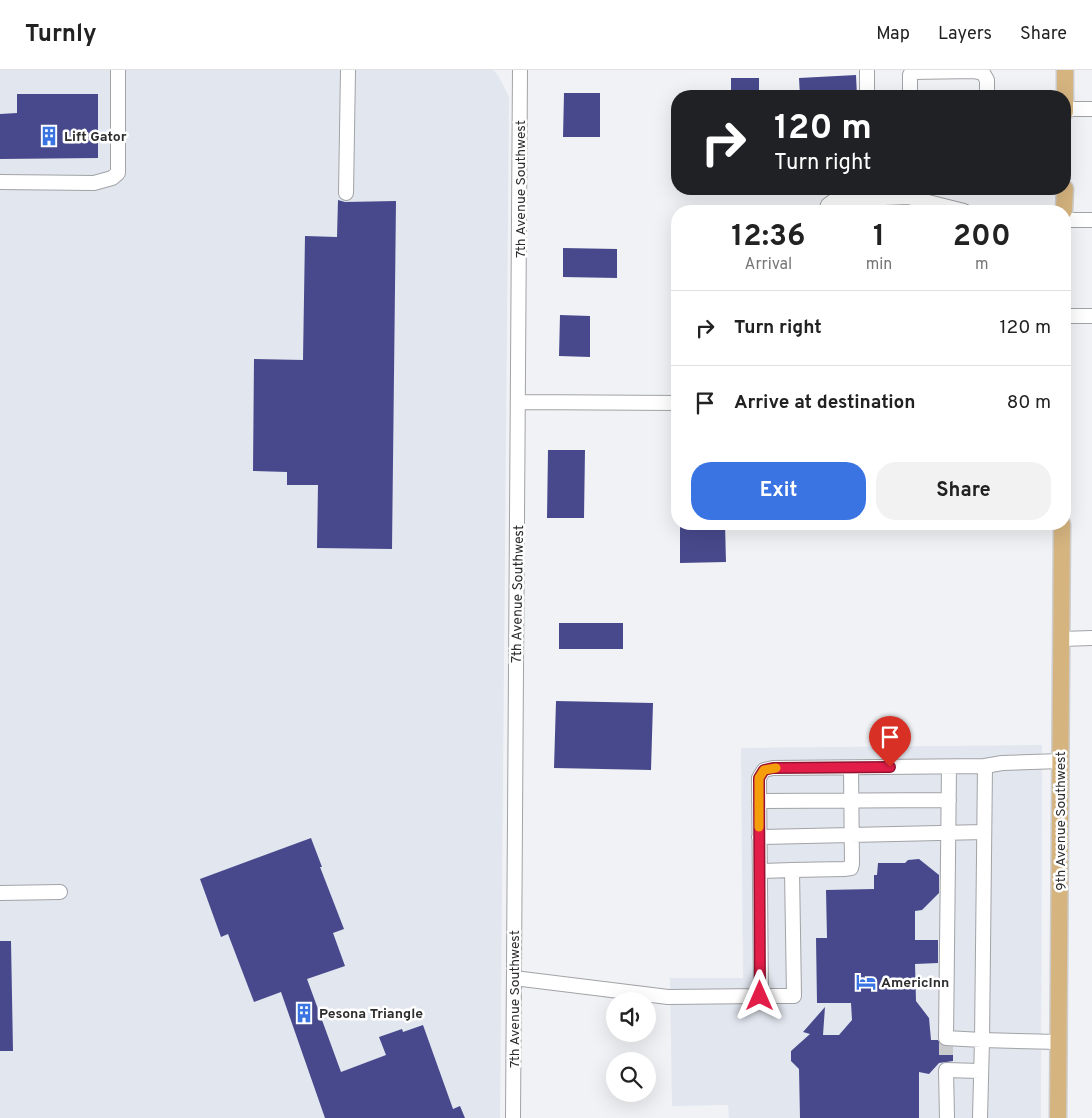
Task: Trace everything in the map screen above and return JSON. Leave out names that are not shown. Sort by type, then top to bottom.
[{"type":"main road","points":[[1065,70],[1065,90]]},
{"type":"main road","name":"9th Avenue Southwest","points":[[1058,1118],[1062,530]]},
{"type":"street","points":[[0,182],[94,182],[112,178],[118,173],[118,70]]},
{"type":"street","points":[[346,193],[348,70]]},
{"type":"street","name":"7th Avenue Southwest","points":[[513,1118],[520,70]]},
{"type":"street","points":[[867,70],[867,90]]},
{"type":"street","points":[[910,90],[910,75],[912,72],[973,71],[983,74],[987,80],[987,90]]},
{"type":"street","points":[[1071,111],[1092,109]]},
{"type":"street","points":[[828,205],[835,200],[908,197],[940,205]]},
{"type":"street","points":[[1071,220],[1092,220]]},
{"type":"street","points":[[1071,316],[1092,316]]},
{"type":"street","points":[[519,402],[671,403]]},
{"type":"street","points":[[1062,639],[1092,638]]},
{"type":"street","points":[[760,996],[759,778],[764,770],[985,766],[1002,763],[1061,761]]},
{"type":"street","points":[[980,1118],[985,766]]},
{"type":"street","points":[[949,767],[946,1040],[1059,1042]]},
{"type":"street","points":[[760,871],[851,868],[851,768]]},
{"type":"street","points":[[759,801],[949,800]]},
{"type":"street","points":[[759,837],[984,832]]},
{"type":"street","points":[[514,978],[668,997],[794,996],[792,870]]},
{"type":"street","points":[[0,893],[60,892]]},
{"type":"street","points":[[946,1118],[946,1066],[980,1071]]},
{"type":"shaded area","points":[[0,70],[493,70],[498,75],[509,97],[500,1118],[0,1118]]},
{"type":"shaded area","points":[[1042,745],[1041,1118],[729,1118],[728,1105],[672,1106],[670,978],[743,978],[741,748]]},
{"type":"building","points":[[856,75],[857,90],[800,90],[799,78]]},
{"type":"building","points":[[731,78],[759,78],[759,90],[731,90]]},
{"type":"building","points":[[564,93],[600,93],[600,137],[563,137]]},
{"type":"building","name":"Lift Gator","points":[[17,94],[98,94],[98,158],[0,159],[0,114],[17,113]]},
{"type":"building","points":[[338,200],[345,202],[396,201],[392,549],[317,548],[318,485],[287,485],[287,472],[253,471],[254,359],[303,360],[305,236],[337,237]]},
{"type":"building","points":[[563,248],[617,249],[617,278],[563,277]]},
{"type":"building","points":[[560,315],[590,316],[590,357],[559,356]]},
{"type":"building","points":[[548,450],[585,450],[584,518],[547,518]]},
{"type":"building","points":[[680,530],[725,530],[726,562],[680,563]]},
{"type":"building","points":[[559,623],[623,623],[623,649],[559,649]]},
{"type":"building","points":[[556,701],[653,703],[651,770],[554,768]]},
{"type":"building","name":"Pesona Triangle","points":[[311,838],[344,929],[333,933],[345,966],[307,979],[341,1072],[386,1055],[379,1037],[402,1029],[403,1032],[423,1025],[453,1109],[460,1106],[465,1118],[325,1118],[281,992],[254,1002],[228,934],[221,937],[200,879]]},
{"type":"building","name":"AmericInn","points":[[919,859],[939,875],[939,893],[922,910],[915,911],[915,940],[938,940],[938,963],[915,964],[916,1001],[929,1018],[931,1040],[938,1040],[942,1046],[953,1047],[953,1061],[939,1063],[929,1074],[919,1072],[919,1118],[800,1118],[799,1069],[791,1061],[791,1051],[810,1034],[803,1032],[825,1007],[823,1035],[839,1035],[852,1020],[851,1003],[817,1003],[816,938],[827,938],[826,890],[874,889],[874,875],[877,875],[878,863],[905,863],[908,860]]},
{"type":"building","points":[[0,941],[11,941],[13,1051],[0,1051]]},
{"type":"tunnel","points":[[946,1041],[946,1062]]},
{"type":"slow traffic","points":[[759,827],[759,778],[764,770],[776,768]]},
{"type":"place","name":"Lift Gator","points":[[49,136]]},
{"type":"place","name":"AmericInn","points":[[866,982]]},
{"type":"place","name":"Pesona Triangle","points":[[304,1013]]},
{"type":"route","points":[[760,996],[759,778],[764,770],[773,768],[890,767]]}]
